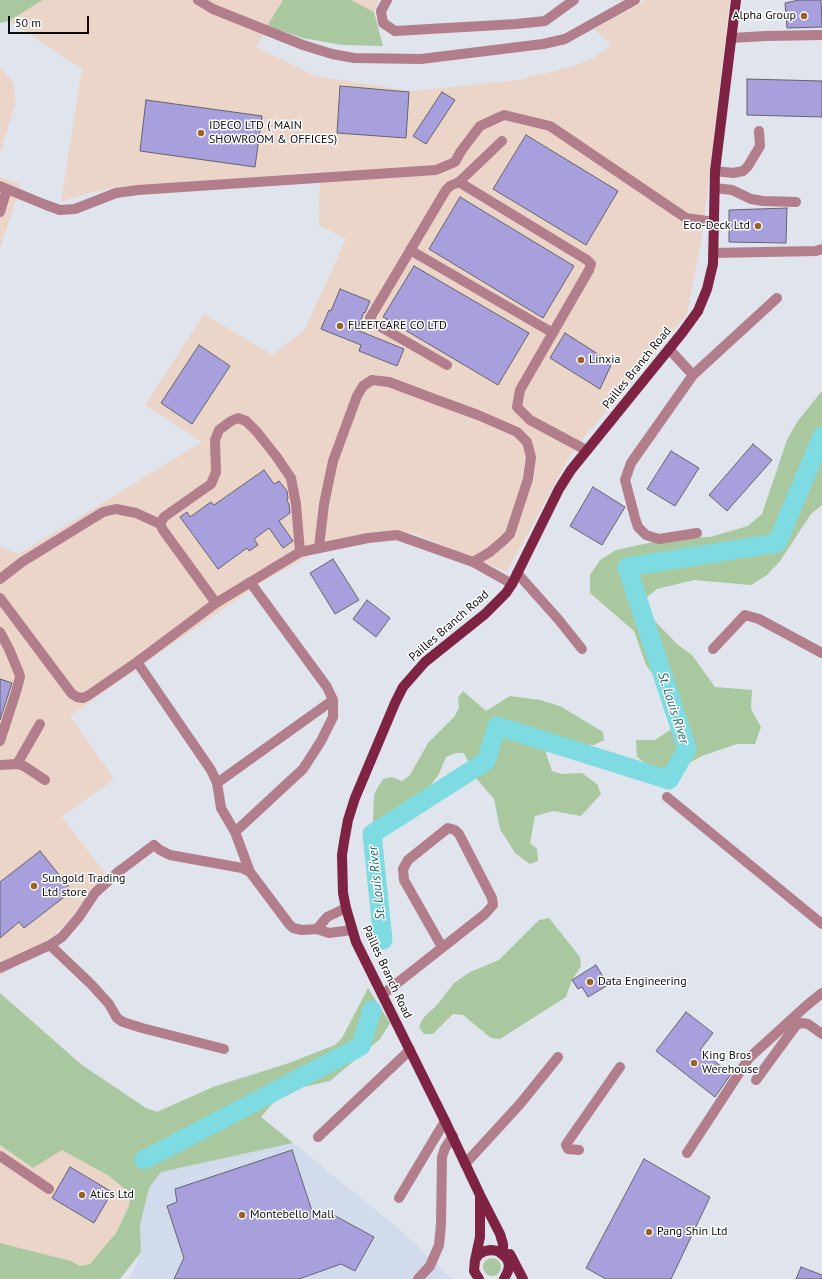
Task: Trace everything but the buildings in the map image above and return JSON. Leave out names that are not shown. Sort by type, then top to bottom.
[{"type":"main road","name":"Pailles Branch Road","points":[[508,1265],[507,1259],[503,1255],[503,1244],[500,1234],[356,942],[346,908],[343,886],[342,855],[348,820],[355,798],[395,703],[403,688],[425,662],[485,614],[512,584],[559,489],[571,470],[682,333],[698,311],[707,289],[713,264],[715,171],[736,0]]},
{"type":"main road","name":"Pailles Branch Road","points":[[475,1276],[480,1237],[480,1195]]},
{"type":"main road","points":[[500,1234],[523,1279]]},
{"type":"main road","points":[[476,1260],[479,1254],[485,1251],[498,1251],[503,1255]]},
{"type":"main road","points":[[508,1265],[523,1279]]},
{"type":"main road","points":[[504,1279],[508,1271],[508,1265]]},
{"type":"street","points":[[198,0],[213,9],[303,45],[332,54],[354,58],[421,59],[543,44],[565,39],[635,0]]},
{"type":"street","points":[[387,0],[382,11],[383,23],[395,31],[545,21],[574,0]]},
{"type":"street","points":[[731,38],[822,35]]},
{"type":"street","points":[[0,212],[3,187],[60,210],[75,208],[116,193],[138,190],[436,170],[455,162],[461,151],[480,126],[504,115],[550,126],[686,218],[714,222]]},
{"type":"street","points":[[715,171],[733,173],[743,171],[748,166],[760,146],[759,131]]},
{"type":"street","points":[[447,365],[370,320],[370,318],[446,190],[450,186],[459,182],[502,142]]},
{"type":"street","points":[[459,182],[587,260],[591,264],[589,270],[520,390],[517,407],[530,420],[586,450]]},
{"type":"street","points":[[715,188],[732,190],[751,200],[796,202]]},
{"type":"street","points":[[713,253],[816,251],[822,249]]},
{"type":"street","points":[[410,250],[553,333]]},
{"type":"street","points":[[697,532],[659,539],[646,535],[638,526],[625,480],[631,463],[693,375],[777,298]]},
{"type":"street","points":[[669,349],[693,375]]},
{"type":"street","points":[[319,547],[324,504],[333,461],[357,396],[363,386],[372,380],[383,381],[478,415],[517,432],[527,442],[531,457],[528,479],[510,534],[490,552],[473,562]]},
{"type":"street","points":[[160,524],[164,517],[211,484],[216,472],[215,440],[219,430],[231,420],[238,418],[246,421],[256,432],[276,456],[291,478],[296,504],[300,552]]},
{"type":"street","points":[[0,580],[22,562],[103,512],[116,509],[136,513],[160,524],[167,536],[216,603]]},
{"type":"street","points":[[0,598],[72,694],[83,698],[138,662],[216,603],[300,552],[368,538],[397,535],[473,562],[512,584]]},
{"type":"street","points":[[517,573],[558,618],[582,649]]},
{"type":"street","points":[[235,832],[302,769],[321,741],[333,717],[333,700],[327,687],[250,582]]},
{"type":"street","points":[[713,649],[745,615],[759,619],[822,653]]},
{"type":"street","points":[[0,632],[20,673],[20,677],[0,741]]},
{"type":"street","points":[[138,662],[210,770],[217,783],[221,808],[235,832],[250,872],[289,924],[293,928],[302,930],[317,928],[329,933],[352,930]]},
{"type":"street","points":[[217,783],[333,700]]},
{"type":"street","points":[[17,764],[40,724]]},
{"type":"street","points":[[0,764],[17,764],[24,766],[45,780]]},
{"type":"street","points":[[667,797],[822,924]]},
{"type":"street","points":[[382,995],[485,914],[493,905],[492,898],[459,834],[455,830],[448,828],[408,860],[403,869],[404,880],[442,947]]},
{"type":"street","points":[[0,968],[50,945],[62,937],[79,917],[95,893],[118,872],[154,845],[170,855],[242,868],[250,872]]},
{"type":"street","points":[[317,928],[327,917],[346,908]]},
{"type":"street","points":[[50,945],[90,983],[109,1004],[117,1018],[123,1022],[224,1049]]},
{"type":"street","points":[[687,1153],[749,1058],[822,993]]},
{"type":"street","points":[[756,1080],[797,1024],[808,1024],[822,1034]]},
{"type":"street","points":[[318,1137],[410,1050]]},
{"type":"street","points":[[465,1164],[520,1104],[558,1057]]},
{"type":"street","points":[[579,1150],[568,1149],[566,1145],[620,1068]]},
{"type":"street","points":[[398,1198],[445,1121]]},
{"type":"street","points":[[418,1279],[430,1266],[439,1245],[441,1224],[442,1157],[445,1148],[453,1136]]},
{"type":"street","points":[[0,1156],[49,1189]]},
{"type":"shaded area","points":[[43,0],[283,0],[256,47],[315,76],[412,91],[518,80],[574,66],[594,58],[611,45],[594,29],[646,0],[730,0],[702,236],[687,314],[572,452],[507,572],[413,533],[316,552],[261,583],[70,716],[114,779],[62,817],[108,877],[58,932],[0,976],[0,547],[19,554],[202,442],[145,405],[204,314],[273,355],[305,329],[346,239],[319,225],[320,172],[119,187],[88,193],[61,202],[82,69],[9,21]]},
{"type":"shaded area","points":[[351,0],[379,0],[374,12]]},
{"type":"shaded area","points":[[0,68],[14,83],[15,104],[0,154]]},
{"type":"shaded area","points":[[0,177],[21,184],[0,249]]},
{"type":"shaded area","points":[[293,1143],[392,1223],[453,1279],[130,1279],[141,1252],[140,1226],[149,1188],[161,1172]]},
{"type":"shaded area","points":[[0,1145],[33,1168],[62,1149],[109,1176],[125,1189],[130,1197],[129,1206],[116,1233],[90,1264],[80,1266],[71,1261],[0,1243]]},
{"type":"green space","points":[[0,0],[43,0],[9,21],[0,23]]},
{"type":"green space","points":[[283,0],[351,0],[374,12],[383,46],[342,45],[303,38],[267,26]]},
{"type":"green space","points":[[822,391],[822,505],[811,514],[780,561],[767,575],[751,585],[694,580],[657,589],[643,600],[651,617],[677,644],[692,655],[715,687],[752,690],[751,709],[761,727],[755,744],[737,744],[702,756],[669,774],[652,768],[637,757],[636,740],[655,740],[670,730],[675,712],[668,695],[646,665],[634,631],[590,593],[590,575],[600,560],[616,550],[672,538],[710,537],[748,526],[762,514],[787,440],[797,422]]},
{"type":"green space","points":[[463,691],[486,711],[510,696],[540,700],[560,706],[603,732],[604,740],[594,745],[548,744],[546,753],[552,771],[561,774],[582,773],[597,784],[601,794],[581,816],[553,811],[535,816],[530,843],[537,849],[538,861],[530,864],[515,853],[500,829],[494,799],[476,778],[464,753],[456,753],[446,757],[439,774],[399,828],[373,822],[374,795],[383,779],[392,777],[402,781],[410,775],[428,743],[454,717],[459,708],[458,698]]},
{"type":"green space","points":[[549,918],[580,957],[581,966],[572,980],[566,997],[500,1039],[491,1038],[463,1015],[453,1014],[433,1034],[424,1034],[419,1027],[423,1018],[437,1005],[454,983],[470,972],[499,960],[539,920]]},
{"type":"green space","points":[[368,988],[390,1023],[380,1039],[330,1081],[294,1089],[278,1097],[261,1117],[293,1143],[161,1172],[149,1188],[140,1225],[141,1252],[120,1279],[0,1279],[0,1243],[71,1261],[80,1266],[90,1264],[116,1233],[129,1206],[130,1197],[125,1189],[109,1176],[62,1150],[33,1168],[0,1145],[0,993],[82,1065],[146,1108],[157,1112],[213,1087],[289,1063],[335,1045],[342,1038]]},
{"type":"green space","points":[[492,1258],[498,1261],[501,1267],[498,1273],[492,1276],[486,1273],[483,1267],[486,1261]]},
{"type":"waterway","name":"St. Louis River","points":[[383,940],[372,834],[486,761],[497,726],[669,780],[687,749],[627,567],[777,543],[822,436]]},
{"type":"waterway","points":[[144,1160],[361,1046],[372,1010]]},
{"type":"place","name":"Alpha Group","points":[[804,16]]},
{"type":"place","name":"IDECO LTD ( MAIN SHOWROOM & OFFICES)","points":[[201,133]]},
{"type":"place","name":"Eco-Deck Ltd","points":[[758,226]]},
{"type":"place","name":"FLEETCARE CO LTD","points":[[340,326]]},
{"type":"place","name":"Linxia","points":[[581,360]]},
{"type":"place","name":"Sungold Trading Ltd store","points":[[34,886]]},
{"type":"place","name":"Data Engineering","points":[[590,982]]},
{"type":"place","name":"King Bros Werehouse","points":[[694,1063]]},
{"type":"place","name":"Atics Ltd","points":[[82,1195]]},
{"type":"place","name":"Montebello Mall","points":[[242,1215]]},
{"type":"place","name":"Pang Shin Ltd","points":[[649,1232]]}]
